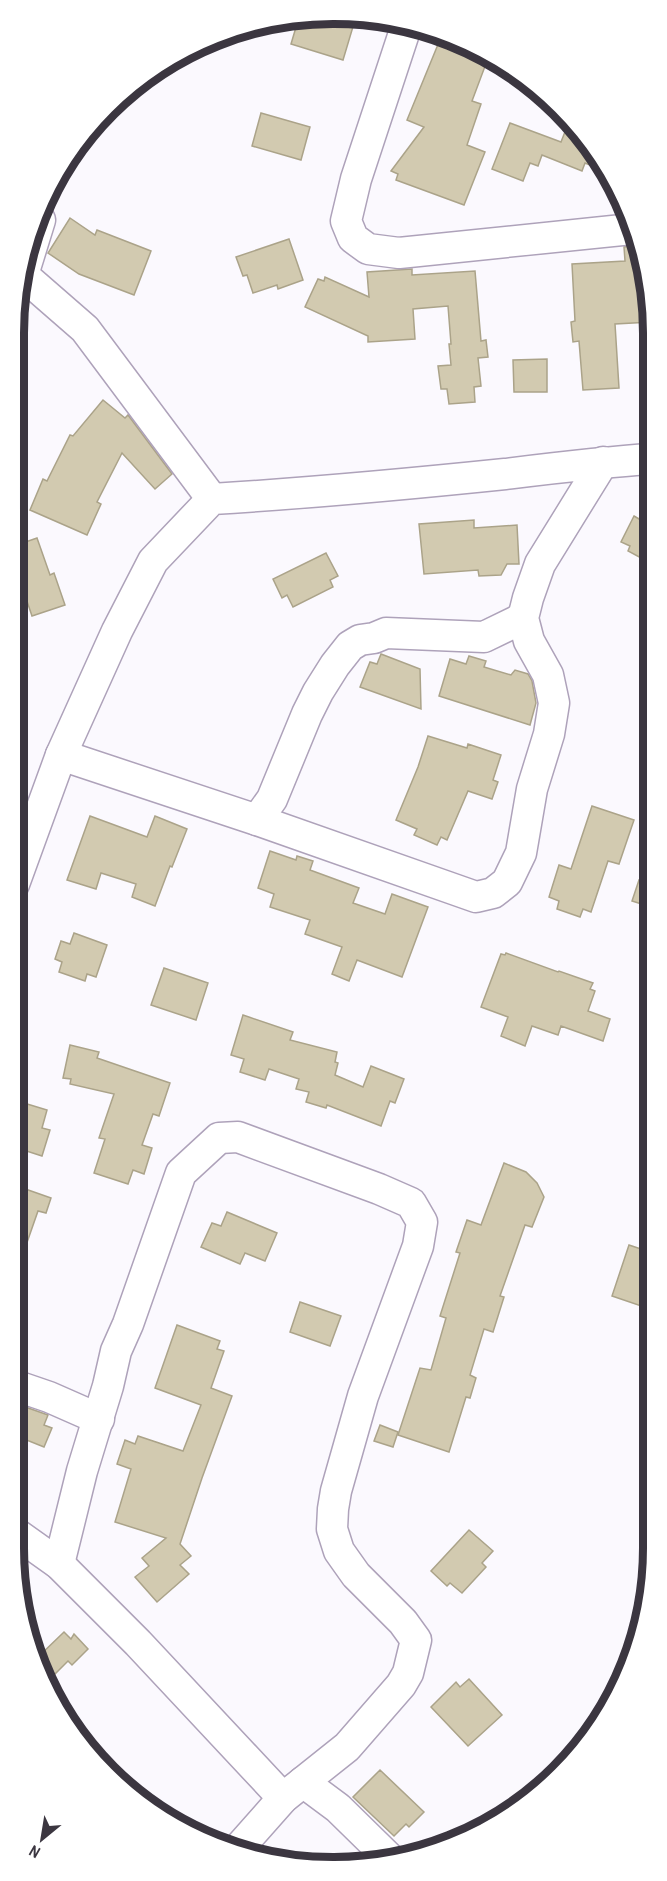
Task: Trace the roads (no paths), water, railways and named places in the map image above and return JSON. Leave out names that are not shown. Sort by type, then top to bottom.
[{"type":"street","points":[[404,33],[356,179],[346,221],[353,238],[368,249],[399,253],[626,231]]},
{"type":"street","points":[[29,281],[85,329],[212,499]]},
{"type":"street","points":[[24,856],[60,755],[117,631],[153,561],[212,499],[285,495],[643,460]]},
{"type":"street","points":[[60,755],[257,820],[476,897],[493,893],[507,882],[521,853],[532,789],[549,734],[554,704],[548,675],[529,641],[523,618],[528,598],[540,564],[603,462]]},
{"type":"street","points":[[257,820],[272,799],[318,692],[350,646],[360,640],[386,633],[407,636],[484,637],[523,618]]},
{"type":"street","points":[[59,1564],[82,1471],[99,1419],[116,1351],[128,1324],[181,1173],[219,1138],[238,1137],[411,1203],[422,1222],[418,1246],[363,1396],[336,1491],[332,1529],[339,1551],[356,1575],[403,1622],[416,1640],[408,1673],[401,1685],[347,1747],[293,1790],[243,1843]]},
{"type":"street","points":[[24,1388],[99,1419]]},
{"type":"street","points":[[24,1539],[59,1564],[138,1643],[293,1790],[338,1808],[383,1853]]}]
